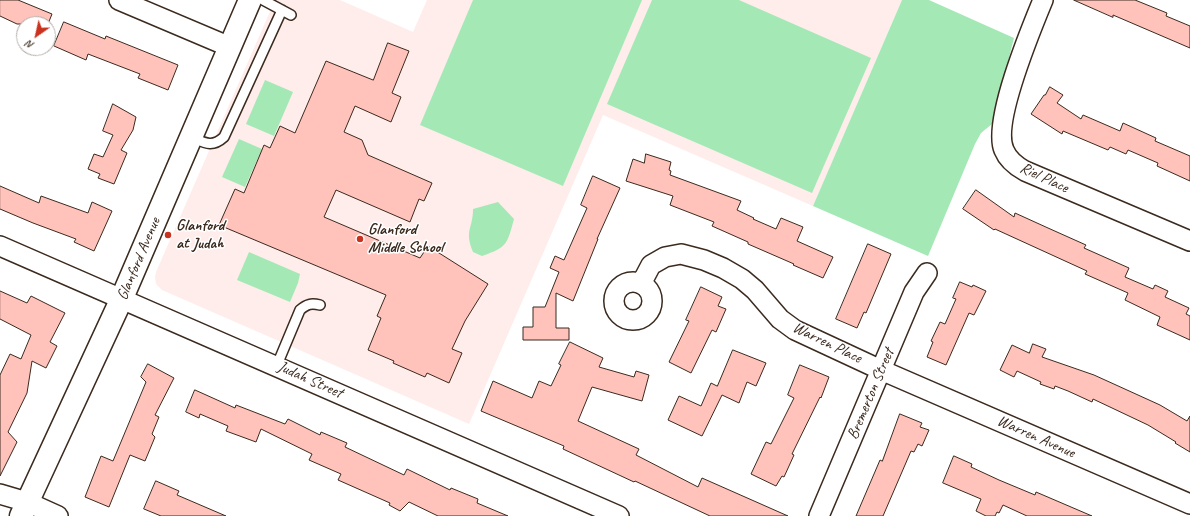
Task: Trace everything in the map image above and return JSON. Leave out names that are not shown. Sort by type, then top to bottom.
[{"type":"main road","name":"Glanford Avenue","points":[[24,509],[122,298],[250,0]]},
{"type":"street","points":[[120,0],[230,47]]},
{"type":"street","name":"Riel Place","points":[[1044,0],[1027,38],[1002,124],[1004,149],[1012,163],[1025,171],[1190,241]]},
{"type":"street","name":"Judah Street","points":[[0,246],[277,365],[619,516]]},
{"type":"street","name":"Warren Place","points":[[641,284],[651,265],[665,256],[681,254],[704,260],[723,268],[742,279],[755,290],[780,319],[795,330],[881,370]]},
{"type":"street","name":"Bremerton Street","points":[[819,516],[914,292],[927,273]]},
{"type":"street","name":"Warren Avenue","points":[[881,370],[1190,504]]},
{"type":"street","points":[[0,494],[24,509],[58,516]]},
{"type":"lane","points":[[263,0],[291,15]]},
{"type":"lane","points":[[191,137],[207,144],[218,143],[224,137],[282,10]]},
{"type":"lane","points":[[277,365],[300,310],[305,305],[312,303],[320,304]]},
{"type":"shaded area","name":"Glanford Middle School","points":[[275,0],[340,0],[413,32],[427,0],[902,0],[813,206],[603,115],[469,424],[162,290],[156,284],[156,272]]},
{"type":"green space","points":[[473,0],[642,0],[563,186],[420,125]]},
{"type":"green space","points":[[652,0],[739,0],[871,58],[812,193],[607,104]]},
{"type":"green space","points":[[902,0],[929,0],[1014,38],[992,124],[981,133],[975,144],[928,256],[813,206]]},
{"type":"green space","points":[[265,80],[293,92],[274,136],[246,124]]},
{"type":"green space","points":[[239,139],[262,149],[245,187],[222,177]]},
{"type":"green space","points":[[498,202],[514,219],[512,227],[508,239],[502,247],[482,256],[473,252],[470,245],[469,234],[473,209]]},
{"type":"green space","points":[[249,252],[300,274],[290,302],[237,280]]},
{"type":"building","points":[[0,0],[18,0],[52,14],[51,16],[16,16],[16,24],[0,16]]},
{"type":"building","points":[[1074,0],[1135,0],[1167,13],[1166,16],[1190,26],[1190,48],[1113,15],[1113,17]]},
{"type":"building","points":[[64,22],[105,39],[106,36],[178,65],[168,90],[138,78],[140,74],[88,54],[86,60],[56,47],[56,41]]},
{"type":"building","points":[[388,43],[409,51],[392,93],[401,97],[391,122],[355,106],[344,132],[362,140],[368,155],[432,183],[424,201],[419,199],[410,222],[336,190],[324,217],[420,258],[428,246],[488,284],[465,321],[452,349],[462,353],[449,383],[427,373],[425,377],[368,350],[381,318],[377,316],[386,295],[219,225],[235,189],[244,193],[264,145],[270,148],[280,126],[295,133],[326,61],[373,80]]},
{"type":"building","points":[[1050,87],[1063,95],[1057,103],[1081,119],[1083,115],[1120,131],[1123,123],[1156,138],[1155,141],[1190,156],[1190,181],[1157,166],[1158,163],[1128,150],[1126,154],[1110,147],[1108,150],[1063,131],[1062,134],[1031,114]]},
{"type":"building","points":[[113,104],[136,117],[133,130],[121,150],[127,153],[114,184],[98,178],[100,174],[88,169],[94,154],[103,157],[113,135],[103,131]]},
{"type":"building","points":[[646,154],[671,162],[669,170],[671,171],[670,175],[741,201],[737,210],[754,218],[753,219],[776,229],[781,218],[803,227],[797,241],[833,257],[823,278],[712,226],[714,222],[670,205],[673,196],[626,181],[633,159],[644,163]]},
{"type":"building","points":[[593,176],[620,188],[597,239],[573,301],[556,293],[556,328],[569,328],[569,340],[523,340],[523,327],[533,327],[533,307],[545,307],[559,272],[550,268],[555,256],[564,260],[587,208],[581,205]]},
{"type":"building","points":[[0,186],[39,203],[41,196],[88,213],[92,202],[112,211],[94,251],[74,242],[76,239],[0,209]]},
{"type":"building","points":[[976,190],[1014,217],[1015,213],[1086,245],[1084,248],[1129,268],[1125,277],[1153,289],[1155,285],[1168,291],[1165,297],[1189,308],[1186,314],[1190,316],[1190,340],[1157,325],[1160,317],[1125,300],[1128,293],[1085,274],[1087,271],[995,229],[994,230],[963,209]]},
{"type":"building","points":[[868,244],[891,254],[866,313],[864,312],[857,328],[836,319]]},
{"type":"building","points":[[960,282],[972,287],[973,285],[986,291],[974,315],[969,313],[946,365],[927,357],[933,342],[931,341],[940,322],[945,324],[956,299],[953,298]]},
{"type":"building","points":[[701,287],[722,297],[718,306],[726,309],[716,332],[712,330],[691,373],[669,362],[689,321],[686,320]]},
{"type":"building","points":[[0,291],[27,303],[31,296],[65,313],[50,342],[57,346],[46,368],[32,361],[27,393],[8,432],[17,442],[0,476],[0,375],[10,354],[21,359],[31,335],[0,319]]},
{"type":"building","points":[[570,342],[603,358],[599,367],[634,377],[636,371],[649,375],[642,401],[592,387],[578,421],[639,449],[636,455],[698,487],[702,478],[788,516],[710,516],[563,449],[564,446],[481,411],[493,381],[532,398],[539,381],[551,386],[561,365],[559,364]]},
{"type":"building","points":[[1033,344],[1046,349],[1042,357],[1094,375],[1160,405],[1187,421],[1190,416],[1190,452],[1148,425],[1093,399],[1092,402],[1055,386],[1054,389],[1040,384],[1041,382],[1017,371],[1014,377],[1000,370],[1012,345],[1029,353]]},
{"type":"building","points":[[733,350],[766,363],[756,386],[747,382],[739,403],[722,395],[702,436],[668,420],[679,396],[701,406],[711,383],[717,386]]},
{"type":"building","points":[[148,364],[174,378],[155,415],[159,417],[152,434],[155,437],[145,461],[130,455],[109,507],[85,497],[101,456],[113,461],[146,382],[141,377]]},
{"type":"building","points":[[800,365],[829,377],[821,398],[820,397],[792,454],[794,455],[784,477],[782,476],[776,486],[751,474],[766,442],[771,444],[794,398],[788,395]]},
{"type":"building","points":[[195,390],[235,408],[236,405],[285,424],[288,419],[320,435],[321,432],[347,443],[345,447],[404,475],[407,469],[450,490],[451,488],[478,499],[477,503],[508,516],[438,516],[409,502],[400,511],[389,505],[390,503],[338,480],[341,474],[309,460],[312,454],[261,429],[256,442],[226,431],[228,426],[200,414],[199,418],[186,412]]},
{"type":"building","points":[[900,414],[922,423],[920,427],[929,430],[922,446],[918,444],[914,452],[911,451],[883,516],[856,516],[880,460],[882,461]]},
{"type":"building","points":[[954,456],[972,464],[971,467],[999,480],[1035,495],[1036,492],[1092,516],[1027,516],[1003,505],[999,513],[997,512],[995,516],[986,516],[976,511],[981,499],[943,483]]},
{"type":"building","points":[[156,481],[179,491],[177,495],[226,516],[161,516],[144,509]]},
{"type":"place","name":"Glanford at Judah","points":[[168,235]]},
{"type":"place","name":"Glanford Middle School","points":[[360,239]]}]
